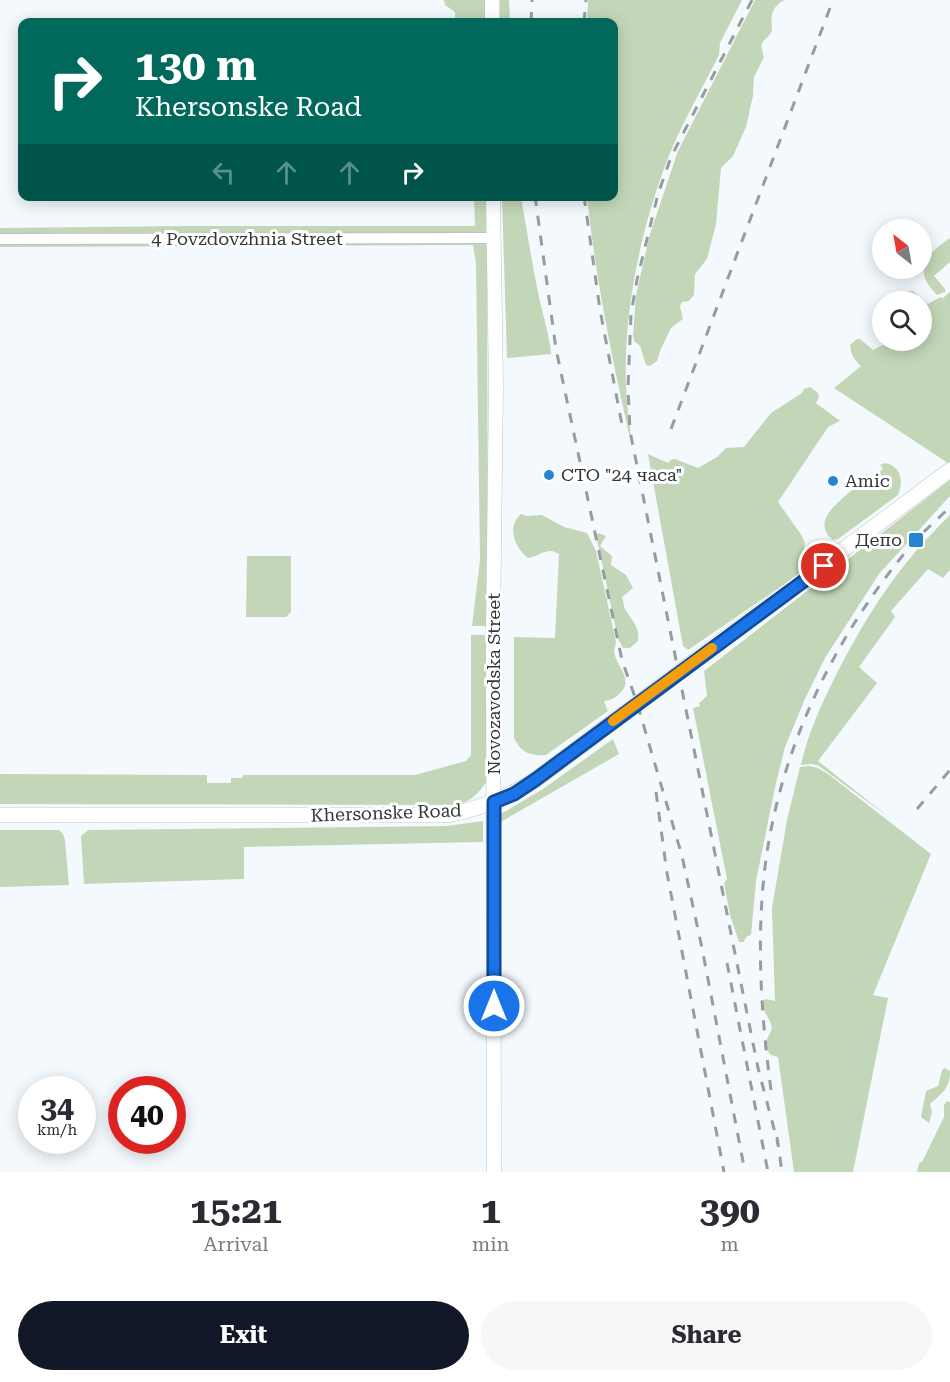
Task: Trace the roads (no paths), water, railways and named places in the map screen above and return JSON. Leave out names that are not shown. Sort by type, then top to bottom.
[{"type":"main road","name":"Khersonske Road","points":[[0,815],[448,815],[471,811],[514,794],[535,780],[950,470]]},
{"type":"street","points":[[492,0],[492,18]]},
{"type":"street","name":"Novozavodska Street","points":[[493,201],[496,385],[494,1172]]},
{"type":"street","name":"4 Povzdovzhnia Street","points":[[0,238],[493,238]]},
{"type":"railway","points":[[531,18],[532,0]]},
{"type":"railway","points":[[584,18],[586,0]]},
{"type":"railway","points":[[752,0],[671,157],[658,194],[631,314],[628,388],[630,431],[758,1068],[778,1144]]},
{"type":"railway","points":[[671,429],[833,0]]},
{"type":"railway","points":[[536,201],[556,349],[622,660],[682,856],[745,1172]]},
{"type":"railway","points":[[585,201],[600,310],[623,430]]},
{"type":"railway","points":[[771,1090],[763,1014],[760,937],[769,839],[780,792],[794,747],[812,702],[857,618],[884,579],[914,542],[950,507]]},
{"type":"railway","points":[[917,809],[950,770]]},
{"type":"railway","points":[[656,792],[667,873],[724,1172]]},
{"type":"railway","points":[[727,963],[768,1172]]},
{"type":"railway","points":[[777,1137],[782,1172]]},
{"type":"place","name":"СТО \"24 часа\"","points":[[549,475]]},
{"type":"place","name":"Amic","points":[[833,481]]},
{"type":"place","name":"Депо","points":[[916,540]]}]
